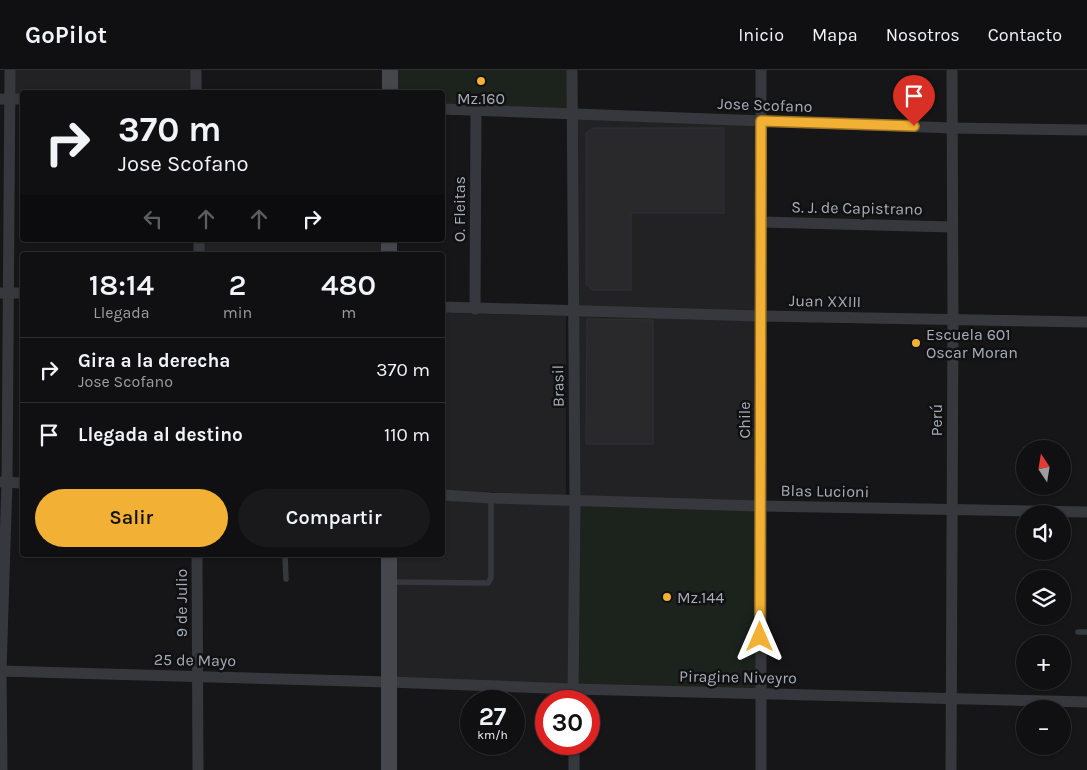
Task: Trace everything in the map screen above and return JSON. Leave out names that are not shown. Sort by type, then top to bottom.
[{"type":"street","points":[[2,770],[5,99],[10,70]]},
{"type":"street","points":[[196,70],[196,90]]},
{"type":"street","points":[[390,70],[390,90]]},
{"type":"street","name":"Brasil","points":[[572,70],[575,500],[573,689]]},
{"type":"street","name":"Chile","points":[[761,70],[761,770]]},
{"type":"street","name":"Perú","points":[[951,770],[952,70]]},
{"type":"street","points":[[5,99],[20,99]]},
{"type":"street","name":"Jose Scofano","points":[[445,109],[952,128],[1087,130]]},
{"type":"street","name":"O. Fleitas","points":[[475,308],[476,110]]},
{"type":"street","name":"S. J. de Capistrano","points":[[760,222],[952,227]]},
{"type":"street","points":[[5,293],[20,293]]},
{"type":"street","name":"Juan XXIII","points":[[445,307],[760,316],[1087,322]]},
{"type":"street","points":[[4,482],[20,483]]},
{"type":"street","name":"Blas Lucioni","points":[[445,495],[760,506],[1087,512]]},
{"type":"street","name":"9 de Julio","points":[[197,557],[198,770]]},
{"type":"street","points":[[389,557],[389,770]]},
{"type":"street","name":"25 de Mayo","points":[[1,672],[389,682]]},
{"type":"street","name":"Piragine Niveyro","points":[[389,682],[573,689],[1087,702]]},
{"type":"street","points":[[574,755],[574,770]]},
{"type":"lane","points":[[389,582],[488,583],[491,578],[491,498]]},
{"type":"lane","points":[[286,557],[286,579]]},
{"type":"lane","points":[[1078,632],[1087,632]]},
{"type":"shaded area","points":[[10,70],[196,70],[196,90],[20,90],[20,99],[10,99]]},
{"type":"shaded area","name":"Mz.160","points":[[390,70],[572,70],[572,115],[445,109],[445,90],[390,90]]},
{"type":"shaded area","points":[[572,115],[761,121],[760,506],[573,689],[389,682],[390,557],[445,557],[445,494],[575,500]]},
{"type":"shaded area","points":[[199,242],[389,242],[389,252],[199,252]]},
{"type":"shaded area","points":[[445,313],[566,316],[566,495],[445,490]]},
{"type":"shaded area","name":"Mz.144","points":[[575,500],[760,506],[760,694],[573,689]]},
{"type":"building","points":[[593,128],[724,128],[724,213],[631,213],[631,290],[593,290],[586,284],[586,133]]},
{"type":"building","points":[[587,319],[653,320],[653,444],[586,444]]},
{"type":"place","name":"Mz.160","points":[[481,81]]},
{"type":"place","name":"Escuela 601 Oscar Moran","points":[[916,343]]},
{"type":"place","name":"Mz.144","points":[[667,597]]},
{"type":"route","points":[[760,637],[761,121],[914,126]]}]
